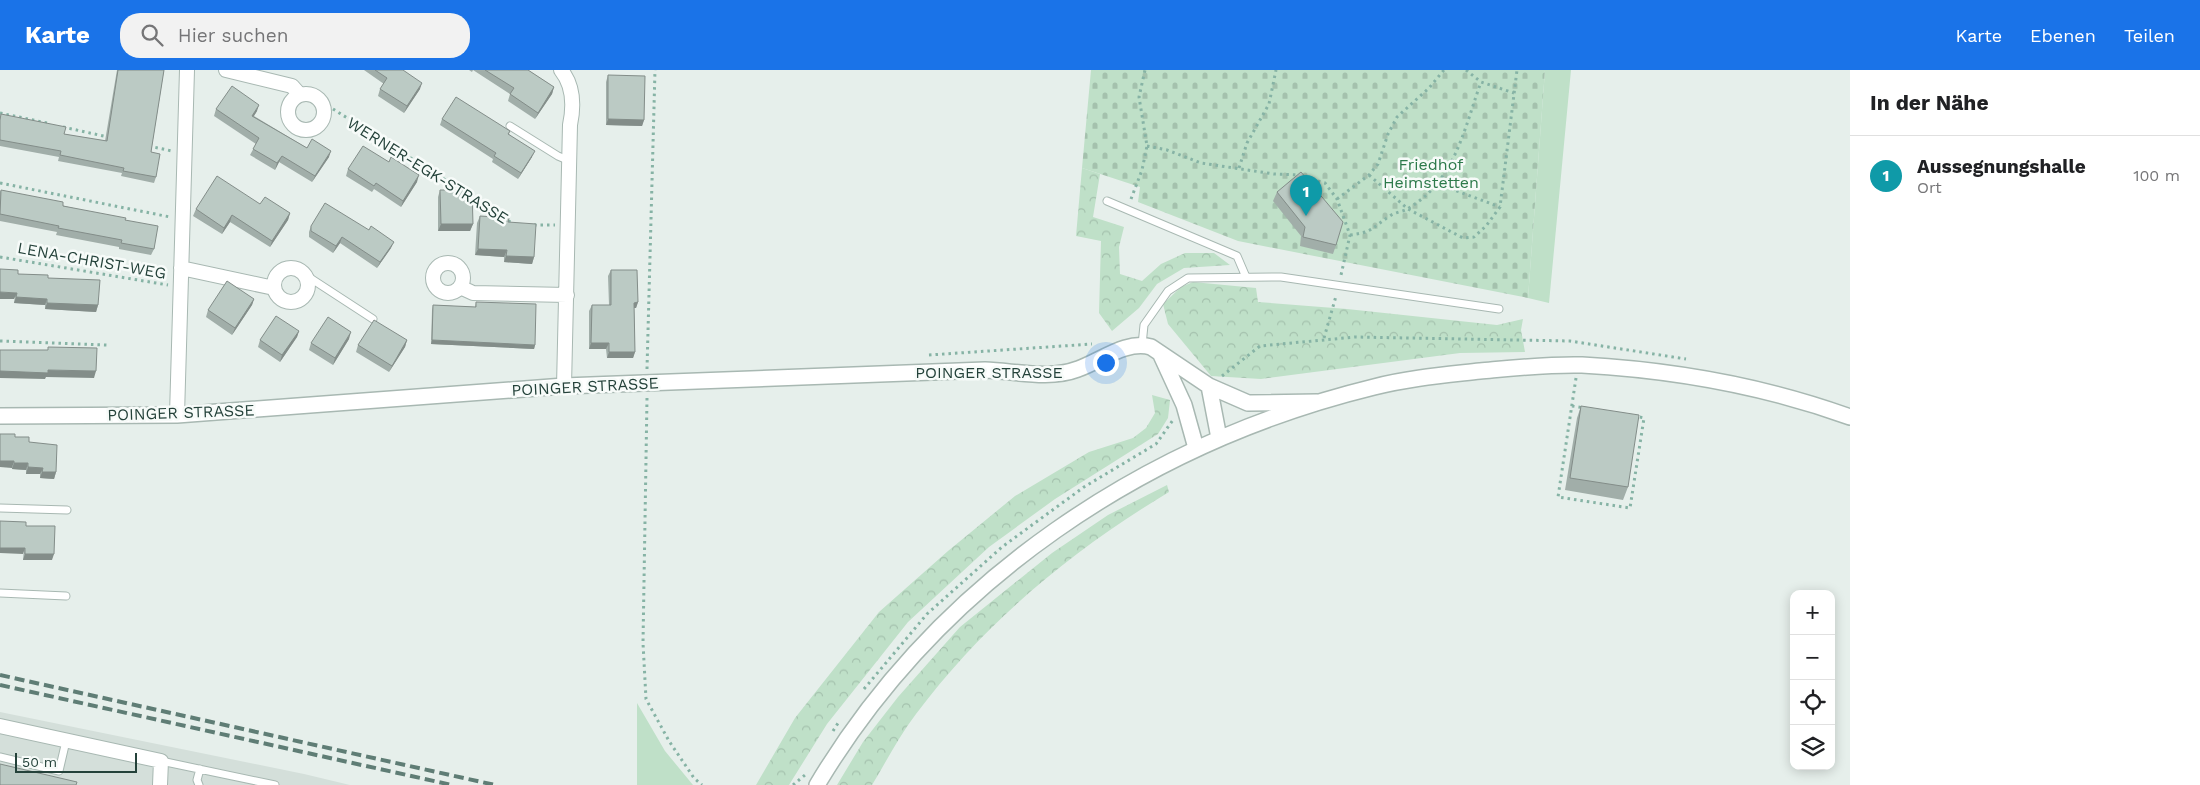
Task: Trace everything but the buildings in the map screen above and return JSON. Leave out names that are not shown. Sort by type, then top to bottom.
[{"type":"street","points":[[177,415],[187,70]]},
{"type":"street","points":[[226,70],[292,86],[300,95],[312,95],[322,102]]},
{"type":"street","points":[[561,70],[568,79],[574,107],[570,126],[564,386]]},
{"type":"street","name":"WERNER-EGK-STRASSE","points":[[300,95],[291,102],[288,114],[293,125],[303,130],[315,129],[323,120],[324,108],[322,102]]},
{"type":"street","points":[[288,267],[298,269],[307,276],[308,287],[306,293],[298,301],[292,302],[280,298],[274,288],[274,282],[278,273],[288,267]]},
{"type":"street","points":[[181,268],[274,288]]},
{"type":"street","points":[[460,287],[473,293],[567,295]]},
{"type":"street","points":[[1142,344],[1151,347],[1209,386],[1248,403],[1317,402]]},
{"type":"street","name":"POINGER STRASSE","points":[[0,416],[177,415],[647,378],[985,370],[1048,375],[1063,374],[1077,370],[1124,349],[1142,344]]},
{"type":"street","points":[[1161,355],[1184,405],[1196,448]]},
{"type":"street","points":[[814,780],[891,680],[951,615],[996,575],[1042,539],[1090,507],[1196,448],[1317,402],[1377,386],[1432,376],[1578,365],[1665,372],[1720,381],[1774,394],[1850,417]]},
{"type":"street","points":[[1209,386],[1219,438]]},
{"type":"street","points":[[0,726],[161,761],[160,785]]},
{"type":"lane","points":[[510,126],[558,156],[570,161]]},
{"type":"lane","points":[[1107,201],[1237,256],[1246,277]]},
{"type":"lane","points":[[307,276],[373,319]]},
{"type":"lane","points":[[1142,344],[1144,325],[1168,291],[1188,278],[1280,277],[1499,309]]},
{"type":"lane","points":[[0,508],[67,510]]},
{"type":"lane","points":[[0,593],[66,596]]},
{"type":"lane","points":[[0,757],[60,771],[66,741]]},
{"type":"lane","points":[[161,761],[275,785]]},
{"type":"lane","points":[[199,785],[200,769]]},
{"type":"path","points":[[656,70],[647,378],[643,643],[646,699],[669,741],[694,778],[702,785]]},
{"type":"path","points":[[1128,209],[1142,170],[1147,146],[1139,97],[1145,70]]},
{"type":"path","points":[[1239,168],[1247,143],[1269,104],[1276,70]]},
{"type":"path","points":[[1338,199],[1369,175],[1378,164],[1388,134],[1397,117],[1429,88],[1444,70]]},
{"type":"path","points":[[1466,70],[1481,82],[1514,94]]},
{"type":"path","points":[[1369,175],[1408,209],[1463,238],[1474,237],[1486,226],[1500,207],[1517,70]]},
{"type":"path","points":[[1350,235],[1368,233],[1391,215],[1408,209],[1438,184],[1447,173],[1456,153],[1481,82]]},
{"type":"path","name":"WERNER-EGK-STRASSE","points":[[322,102],[515,224],[524,224]]},
{"type":"path","points":[[0,113],[49,124]]},
{"type":"path","points":[[58,126],[117,139]]},
{"type":"path","points":[[146,145],[185,154]]},
{"type":"path","points":[[1147,146],[1167,150],[1201,163],[1274,174],[1299,175],[1326,182],[1338,199],[1350,235],[1324,338]]},
{"type":"path","points":[[0,183],[183,220]]},
{"type":"path","points":[[1438,184],[1500,207]]},
{"type":"path","points":[[533,224],[568,225]]},
{"type":"path","name":"LENA-CHRIST-WEG","points":[[0,257],[181,288]]},
{"type":"path","points":[[0,341],[107,345]]},
{"type":"path","points":[[1578,365],[1558,497],[1630,508],[1644,418],[1626,415]]},
{"type":"path","points":[[1572,406],[1590,409]]},
{"type":"path","points":[[793,785],[814,780]]},
{"type":"shaded area","points":[[0,712],[304,774],[350,785],[0,785]]},
{"type":"green space","name":"Friedhof Heimstetten","points":[[1091,70],[1545,70],[1528,298],[1238,241],[1138,202],[1140,187],[1082,168]]},
{"type":"green space","points":[[1545,70],[1571,70],[1549,303],[1528,298]]},
{"type":"green space","points":[[1082,168],[1100,174],[1093,217],[1124,227],[1119,247],[1120,274],[1142,281],[1161,264],[1185,253],[1214,253],[1230,265],[1184,268],[1157,284],[1139,308],[1112,331],[1099,313],[1101,241],[1076,236]]},
{"type":"green space","points":[[1193,282],[1256,288],[1258,302],[1347,309],[1497,325],[1523,319],[1521,330],[1525,352],[1460,353],[1261,379],[1211,376],[1168,324],[1163,304],[1181,287]]},
{"type":"green space","points":[[1152,395],[1170,400],[1168,418],[1158,434],[1055,499],[989,547],[908,622],[827,724],[789,785],[756,785],[795,718],[879,612],[948,551],[1015,496],[1089,452],[1133,438],[1146,428],[1155,413]]},
{"type":"green space","points":[[1167,485],[1169,492],[1064,564],[1001,619],[971,649],[943,680],[910,722],[872,785],[837,785],[863,742],[898,697],[960,627],[1052,553],[1108,515]]},
{"type":"green space","points":[[637,703],[665,751],[693,785],[637,785]]},
{"type":"railway","points":[[0,675],[495,785]]},
{"type":"railway","points":[[0,685],[452,785]]},
{"type":"place","name":"Aussegnungshalle","points":[[1306,216]]}]
